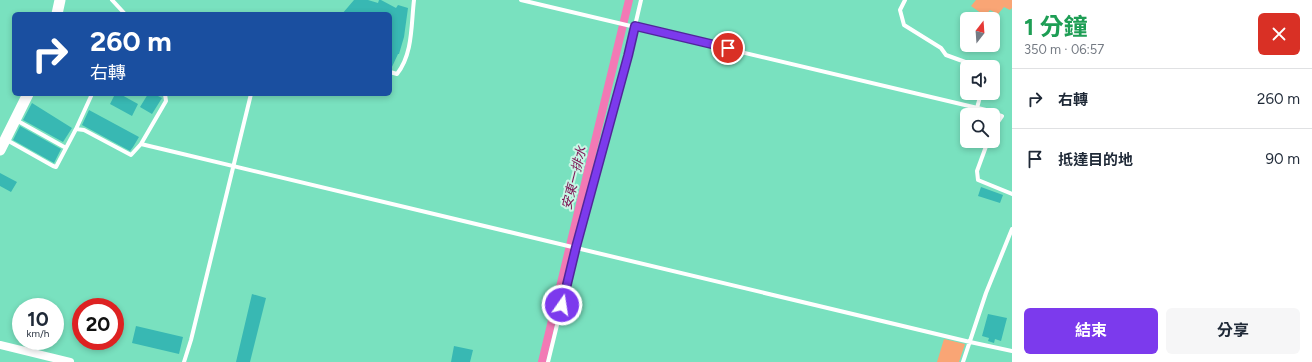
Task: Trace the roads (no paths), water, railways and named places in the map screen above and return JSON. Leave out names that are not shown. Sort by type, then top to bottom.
[{"type":"street","points":[[57,12],[60,0]]},
{"type":"street","points":[[2,144],[27,96]]},
{"type":"street","points":[[0,345],[70,362]]},
{"type":"lane","points":[[112,0],[123,12]]},
{"type":"lane","points":[[392,73],[397,74],[403,66],[410,44],[414,0]]},
{"type":"lane","points":[[521,0],[977,108],[980,100]]},
{"type":"lane","points":[[548,362],[576,247],[628,56],[641,0]]},
{"type":"lane","points":[[905,0],[900,10],[904,25],[941,48],[946,55],[960,60]]},
{"type":"lane","points":[[2,144],[56,167],[91,96]]},
{"type":"lane","points":[[76,129],[84,130],[132,155],[141,144],[166,101],[165,96]]},
{"type":"lane","points":[[184,362],[192,340],[251,96]]},
{"type":"lane","points":[[15,120],[66,148]]},
{"type":"lane","points":[[141,144],[1012,351]]},
{"type":"lane","points":[[986,148],[977,172],[978,180],[1012,194]]},
{"type":"lane","points":[[963,362],[986,293],[1012,229]]},
{"type":"waterway","name":"安東一排水","points":[[542,362],[629,0]]}]
